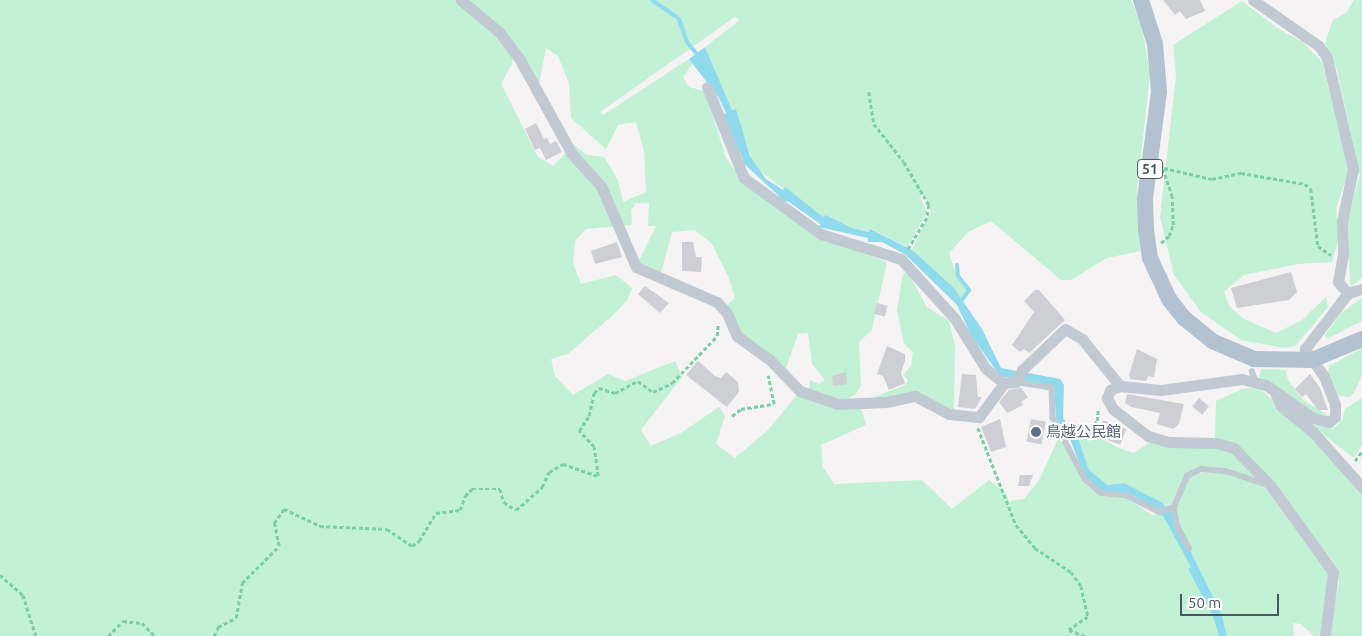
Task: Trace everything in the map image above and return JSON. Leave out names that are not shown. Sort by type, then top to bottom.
[{"type":"main road","name":"51","points":[[1141,0],[1155,44],[1159,85],[1145,199],[1148,244],[1161,286],[1193,327],[1231,352],[1267,361],[1312,360],[1362,339]]},
{"type":"street","points":[[461,0],[500,33],[519,58],[572,154],[601,186],[636,267],[717,302],[727,313],[737,336],[769,358],[806,394],[838,404],[879,403],[915,396],[949,414],[979,417],[1004,383],[1019,377],[1057,334],[1069,329],[1082,339],[1120,386]]},
{"type":"street","points":[[1253,0],[1318,46],[1327,58],[1353,170],[1342,221],[1339,288],[1348,293]]},
{"type":"street","points":[[707,87],[744,178],[821,234],[901,259],[955,318],[986,369],[1004,383]]},
{"type":"street","points":[[1326,636],[1333,572],[1270,485],[1242,455],[1225,445],[1169,442],[1140,431],[1110,405],[1108,394],[1120,386],[1161,390],[1254,376],[1313,418],[1329,422],[1335,416],[1334,404],[1305,349],[1348,293],[1362,289]]},
{"type":"street","points":[[1275,392],[1281,406],[1313,432],[1362,487]]},
{"type":"lane","points":[[1019,377],[1049,387],[1055,392],[1053,418],[1085,479],[1101,493],[1126,495],[1160,512],[1171,507],[1187,476],[1201,469],[1226,471],[1270,485]]},
{"type":"lane","points":[[1171,507],[1178,527],[1190,548]]},
{"type":"path","points":[[869,92],[874,124],[904,162],[917,190],[927,201],[929,213],[910,247]]},
{"type":"path","points":[[1159,174],[1161,160]]},
{"type":"path","points":[[1161,168],[1212,179],[1241,173],[1305,184],[1311,189],[1318,246],[1340,268]]},
{"type":"path","points":[[1158,244],[1169,236],[1173,225],[1170,189],[1161,168]]},
{"type":"path","points":[[1157,235],[1160,251]]},
{"type":"path","points":[[214,636],[218,627],[236,618],[242,584],[279,546],[274,523],[284,509],[320,526],[387,529],[412,546],[419,542],[436,513],[460,510],[465,496],[472,489],[500,489],[504,502],[516,510],[542,487],[549,472],[562,464],[598,476],[594,447],[579,431],[599,388],[615,393],[638,381],[653,392],[672,383],[717,336],[717,318]]},
{"type":"path","points":[[732,416],[741,409],[774,404],[768,376]]},
{"type":"path","points":[[979,417],[979,433],[1016,525],[1036,548],[1071,572],[1081,586],[1088,617],[1069,630],[1085,636]]},
{"type":"path","points":[[0,575],[22,595],[36,636]]},
{"type":"path","points":[[108,636],[123,621],[142,623],[156,636]]},
{"type":"green space","points":[[0,0],[1131,0],[1142,28],[1150,74],[1137,191],[1140,251],[1107,258],[1071,280],[1061,280],[991,221],[968,232],[949,253],[957,276],[968,289],[961,299],[912,250],[931,211],[925,195],[920,196],[927,212],[907,247],[871,229],[870,232],[852,228],[826,215],[823,218],[756,168],[737,122],[736,109],[732,110],[705,47],[740,20],[735,17],[600,112],[603,115],[689,59],[693,63],[683,77],[689,87],[705,91],[726,158],[742,180],[818,237],[887,262],[872,330],[859,342],[861,386],[855,395],[844,400],[809,391],[810,380],[819,384],[825,380],[812,364],[808,333],[798,334],[785,371],[745,339],[725,307],[735,298],[728,276],[712,244],[695,230],[672,232],[660,276],[638,263],[656,226],[648,226],[649,203],[636,203],[631,210],[632,225],[586,229],[575,241],[573,264],[581,284],[616,275],[632,288],[627,301],[612,316],[568,354],[551,359],[555,376],[573,395],[608,374],[625,381],[675,361],[682,377],[641,430],[651,446],[681,433],[719,407],[725,416],[716,444],[735,458],[767,431],[798,394],[855,405],[861,409],[866,425],[821,445],[823,467],[834,484],[922,480],[952,509],[989,480],[1006,493],[1009,501],[1024,499],[1038,482],[1061,433],[1079,474],[1089,486],[1106,497],[1125,497],[1152,515],[1175,511],[1182,487],[1192,473],[1227,473],[1244,478],[1265,488],[1329,575],[1321,636],[1314,636],[1301,624],[1293,623],[1294,636],[0,636]],"holes":[[[514,48],[539,84],[546,48],[558,56],[569,83],[571,118],[606,149],[618,125],[636,122],[644,151],[646,192],[623,202],[618,180],[604,157],[587,155],[574,145],[553,166],[538,157],[501,84],[512,64]]]},
{"type":"green space","points":[[1354,0],[1362,0],[1362,278],[1350,287],[1348,216],[1360,175],[1337,70],[1325,43],[1333,20],[1346,13]]},
{"type":"green space","points":[[1242,1],[1280,30],[1303,42],[1322,62],[1347,161],[1348,174],[1336,208],[1339,238],[1332,262],[1298,264],[1244,275],[1224,292],[1229,306],[1244,319],[1276,333],[1302,320],[1326,297],[1328,307],[1295,346],[1284,348],[1241,340],[1201,312],[1174,275],[1160,217],[1176,76],[1173,45]]},
{"type":"green space","points":[[903,273],[909,274],[927,307],[949,321],[955,346],[954,411],[933,402],[870,399],[905,385],[908,380],[903,375],[911,366],[913,352],[904,344],[897,310]]},
{"type":"green space","points":[[1362,298],[1362,321],[1327,339],[1325,335],[1341,313]]},
{"type":"green space","points":[[1362,348],[1362,375],[1355,391],[1350,397],[1339,396],[1328,377],[1329,366]]},
{"type":"green space","points":[[1261,369],[1286,370],[1288,380],[1303,400],[1328,415],[1321,419],[1259,377]]},
{"type":"green space","points":[[1257,387],[1302,424],[1362,493],[1362,636],[1329,636],[1339,581],[1335,564],[1271,480],[1215,439],[1216,401],[1242,389]]},
{"type":"green space","points":[[1362,398],[1362,445],[1354,458],[1304,420],[1333,429],[1342,420],[1345,409]]},
{"type":"green space","points":[[1093,433],[1118,448],[1134,453],[1149,443],[1228,449],[1264,484],[1247,477],[1199,468],[1187,475],[1173,504],[1166,506],[1124,483],[1108,485],[1089,470],[1077,435]]},
{"type":"water","points":[[705,47],[732,110],[736,109],[750,156],[766,179],[783,190],[785,187],[823,217],[826,215],[852,228],[869,232],[870,229],[912,250],[953,287],[982,329],[1001,368],[1060,379],[1064,385],[1063,418],[1077,435],[1089,470],[1108,485],[1124,483],[1161,502],[1171,512],[1221,613],[1227,636],[1219,636],[1213,616],[1188,569],[1191,567],[1162,514],[1135,496],[1103,492],[1084,475],[1070,439],[1056,419],[1054,386],[1000,376],[971,335],[957,305],[906,255],[882,242],[868,242],[868,238],[819,227],[820,224],[789,202],[778,200],[779,196],[741,161],[743,159],[722,115],[726,113],[719,98],[689,59]]},
{"type":"building","points":[[1163,0],[1200,0],[1205,11],[1186,19],[1180,11],[1175,15]]},
{"type":"building","points":[[536,123],[544,139],[547,138],[550,144],[556,141],[562,152],[546,160],[540,148],[535,150],[525,129]]},
{"type":"building","points":[[617,242],[622,257],[595,264],[591,251]]},
{"type":"building","points":[[682,242],[693,242],[696,257],[702,257],[701,272],[682,271]]},
{"type":"building","points":[[1291,272],[1297,292],[1289,300],[1237,308],[1231,288]]},
{"type":"building","points":[[645,286],[669,303],[660,313],[638,294]]},
{"type":"building","points":[[1035,290],[1039,290],[1065,320],[1029,353],[1024,349],[1020,352],[1012,345],[1034,312],[1024,301]]},
{"type":"building","points":[[877,303],[888,306],[885,316],[874,314]]},
{"type":"building","points":[[887,346],[905,354],[901,373],[905,383],[889,390],[883,376],[877,374]]},
{"type":"building","points":[[1137,349],[1157,359],[1154,377],[1148,376],[1146,381],[1130,379],[1129,375]]},
{"type":"building","points":[[698,361],[715,376],[721,378],[726,372],[738,382],[739,392],[727,407],[686,375]]},
{"type":"building","points":[[846,372],[847,384],[833,386],[832,376]]},
{"type":"building","points":[[962,374],[976,375],[978,397],[982,397],[975,409],[958,407]]},
{"type":"building","points":[[1310,374],[1320,388],[1328,410],[1318,410],[1306,394],[1302,397],[1295,389]]},
{"type":"building","points":[[1021,388],[1028,397],[1021,402],[1023,405],[1007,413],[999,402],[1009,390]]},
{"type":"building","points":[[1127,394],[1184,404],[1179,424],[1173,429],[1157,424],[1160,413],[1131,407],[1125,403]]},
{"type":"building","points":[[1199,398],[1209,406],[1202,415],[1192,407]]},
{"type":"building","points":[[1000,419],[1006,447],[991,452],[981,427]]},
{"type":"building","name":"鳥越公民館","points":[[1031,419],[1046,422],[1041,444],[1027,442]]},
{"type":"building","points":[[1103,420],[1126,429],[1120,445],[1097,436]]},
{"type":"building","points":[[1020,475],[1033,475],[1029,486],[1018,486]]},
{"type":"waterway","points":[[652,0],[679,19],[687,42],[699,57]]},
{"type":"waterway","points":[[957,265],[958,276],[969,290],[960,303]]},
{"type":"place","name":"鳥越公民館","points":[[1036,432]]}]
